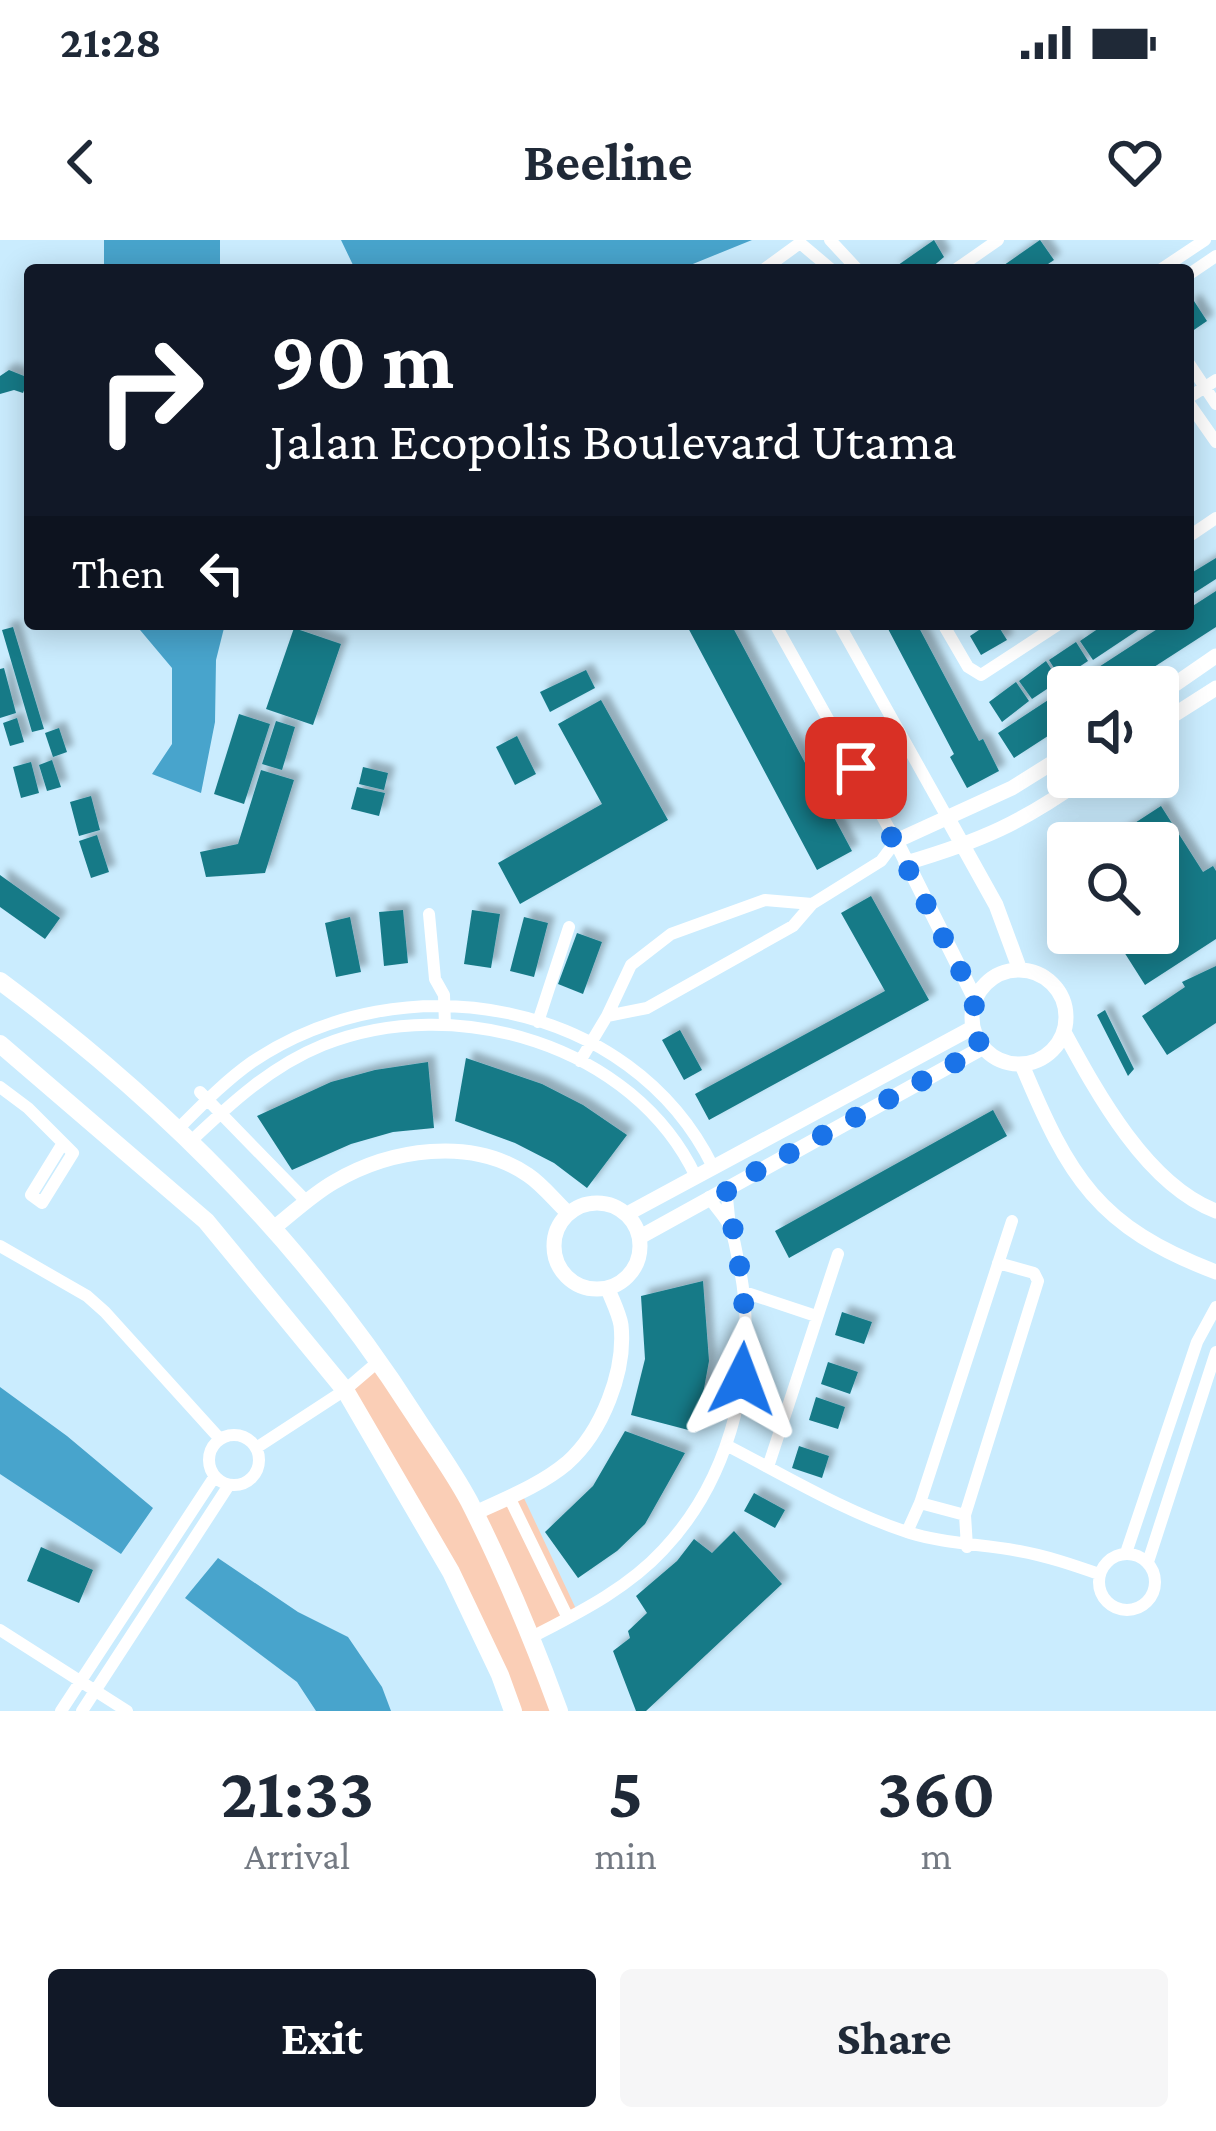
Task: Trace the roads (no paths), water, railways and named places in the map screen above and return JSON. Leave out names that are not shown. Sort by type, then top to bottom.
[{"type":"main road","points":[[0,981],[86,1048],[184,1136],[275,1227],[380,1360],[475,1514],[532,1637],[559,1711]]},
{"type":"main road","points":[[0,1044],[206,1221],[345,1390],[451,1572],[513,1711]]},
{"type":"street","points":[[830,240],[852,264]]},
{"type":"street","points":[[964,264],[998,240]]},
{"type":"street","points":[[1169,264],[1205,240]]},
{"type":"street","points":[[771,264],[800,243],[825,264]]},
{"type":"street","points":[[1210,384],[1216,404]]},
{"type":"street","points":[[1194,409],[1216,442]]},
{"type":"street","points":[[779,630],[896,841],[975,999],[972,1028],[982,1048],[1000,1061],[1022,1065],[1048,1056],[1064,1032]]},
{"type":"street","points":[[841,630],[966,846],[996,905],[1020,970]]},
{"type":"street","points":[[946,630],[968,667],[981,674],[1050,630]]},
{"type":"street","points":[[1179,681],[1216,656]]},
{"type":"street","points":[[1179,712],[1216,688]]},
{"type":"street","points":[[608,1016],[647,1008],[793,926],[812,904],[881,861],[896,841],[1012,788],[1047,766]]},
{"type":"street","points":[[881,861],[906,863],[966,846],[1022,822],[1056,798]]},
{"type":"street","points":[[580,1060],[608,1016],[631,965],[671,934],[765,900],[812,904]]},
{"type":"street","points":[[429,914],[445,1025]]},
{"type":"street","points":[[538,1022],[569,927]]},
{"type":"street","points":[[975,999],[993,977],[1020,970],[1048,979],[1064,1003],[1064,1032],[1120,1128],[1172,1182],[1216,1210]]},
{"type":"street","points":[[184,1136],[204,1096],[254,1061],[317,1029],[375,1012],[444,1004],[492,1009],[538,1022],[618,1055],[669,1098],[700,1139],[713,1167]]},
{"type":"street","points":[[184,1136],[268,1074],[323,1045],[379,1029],[445,1025],[494,1030],[550,1046],[606,1073],[654,1115],[684,1151],[696,1177]]},
{"type":"street","points":[[627,1214],[972,1028]]},
{"type":"street","points":[[640,1237],[982,1048]]},
{"type":"street","points":[[1022,1065],[1053,1140],[1088,1192],[1149,1240],[1216,1272]]},
{"type":"street","points":[[0,1087],[63,1143]]},
{"type":"street","points":[[204,1096],[307,1202]]},
{"type":"street","points":[[275,1227],[332,1182],[383,1159],[430,1150],[484,1156],[528,1174],[568,1214]]},
{"type":"street","points":[[532,1637],[642,1570],[666,1547],[704,1494],[726,1444],[746,1352],[744,1292],[726,1188]]},
{"type":"street","points":[[709,1198],[730,1227]]},
{"type":"street","points":[[594,1202],[608,1203],[627,1214],[640,1237],[639,1260],[632,1273],[608,1288],[580,1286],[559,1267],[554,1239],[568,1214],[594,1202]]},
{"type":"street","points":[[907,1532],[1012,1221]]},
{"type":"street","points":[[0,1246],[87,1296],[220,1439]]},
{"type":"street","points":[[768,1467],[838,1254]]},
{"type":"street","points":[[968,1547],[965,1515],[1038,1281],[1034,1273],[998,1263]]},
{"type":"street","points":[[475,1514],[566,1464],[589,1437],[608,1400],[620,1360],[621,1322],[608,1288]]},
{"type":"street","points":[[744,1292],[815,1316]]},
{"type":"street","points":[[1126,1553],[1197,1342],[1216,1307]]},
{"type":"street","points":[[1148,1562],[1126,1553],[1109,1559],[1099,1574],[1100,1594],[1114,1608],[1133,1610],[1150,1599],[1156,1580],[1148,1562],[1216,1352]]},
{"type":"street","points":[[256,1448],[345,1390],[380,1360]]},
{"type":"street","points":[[236,1435],[256,1448],[256,1472],[244,1483],[229,1485],[215,1476],[209,1461],[220,1439],[236,1435]]},
{"type":"street","points":[[726,1444],[837,1503],[907,1532],[968,1547],[1013,1550],[1099,1574]]},
{"type":"street","points":[[61,1711],[215,1476]]},
{"type":"street","points":[[82,1711],[229,1485]]},
{"type":"street","points":[[509,1497],[568,1618]]},
{"type":"street","points":[[920,1503],[965,1515]]},
{"type":"street","points":[[0,1630],[127,1711]]},
{"type":"water","points":[[104,240],[220,240],[220,264],[104,264]]},
{"type":"water","points":[[341,240],[752,240],[693,264],[353,264]]},
{"type":"water","points":[[140,630],[224,630],[216,660],[215,722],[201,793],[152,774],[172,744],[172,668]]},
{"type":"water","points":[[0,1387],[153,1508],[121,1554],[0,1474]]},
{"type":"water","points":[[218,1558],[298,1612],[348,1637],[382,1687],[391,1711],[316,1711],[297,1682],[185,1598]]}]
